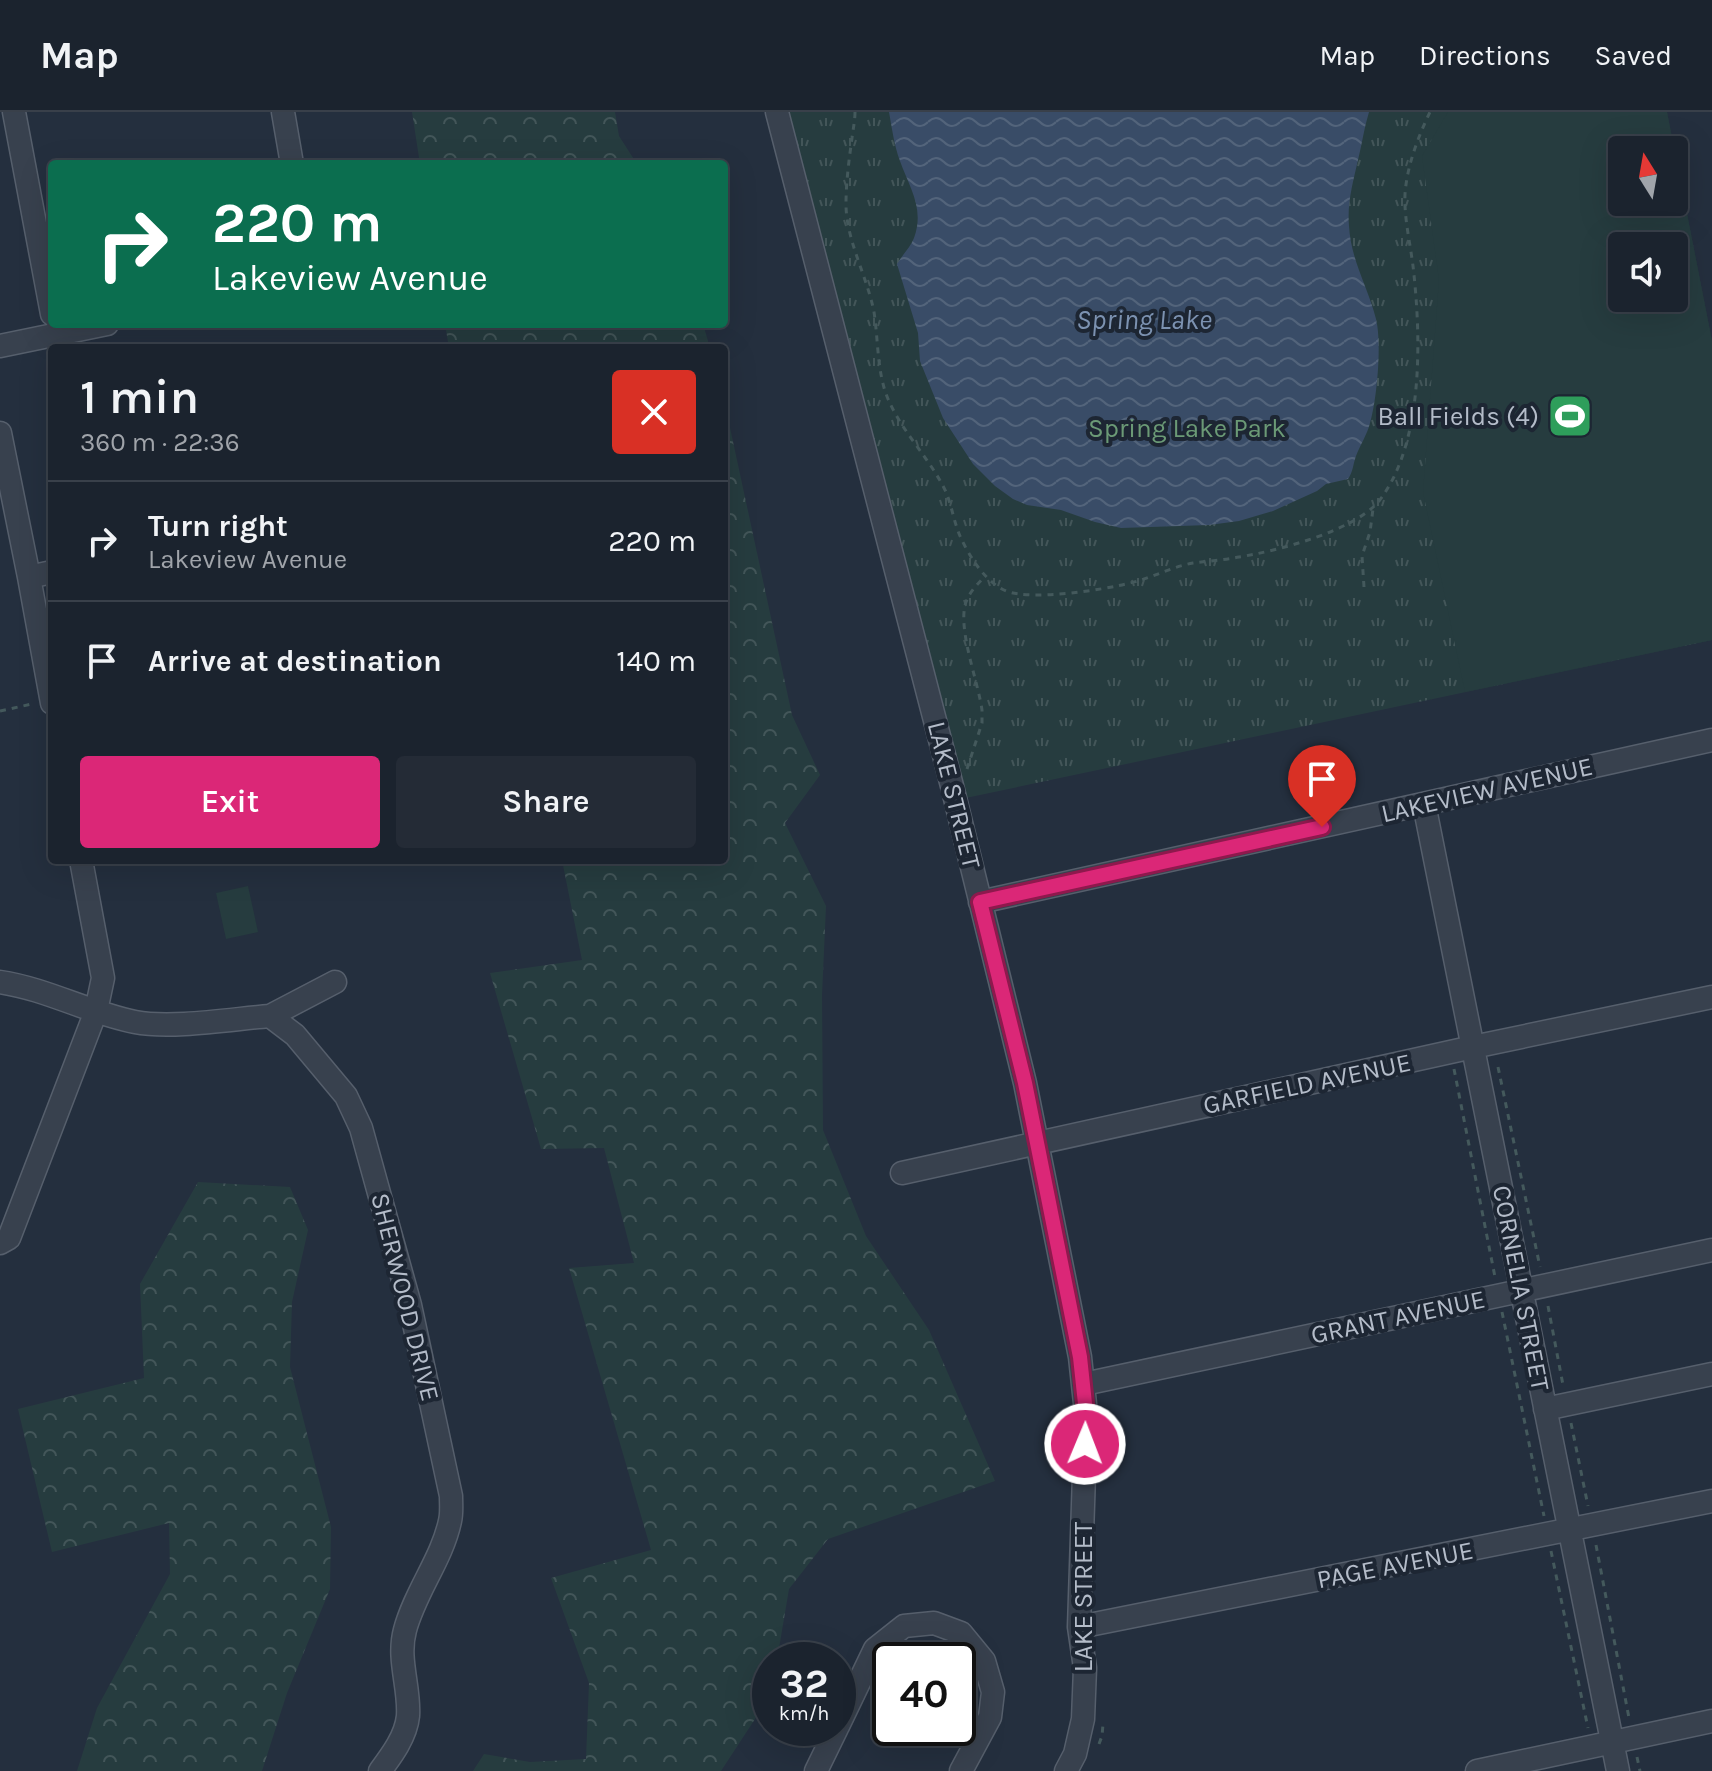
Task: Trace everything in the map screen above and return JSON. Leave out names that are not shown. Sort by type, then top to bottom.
[{"type":"street","points":[[14,112],[48,292]]},
{"type":"street","points":[[283,112],[291,160]]},
{"type":"street","name":"LAKE STREET","points":[[777,112],[956,800],[1022,1068],[1084,1384],[1086,1413],[1079,1627],[1085,1668],[1083,1719],[1075,1754],[1066,1771]]},
{"type":"street","points":[[0,346],[48,326]]},
{"type":"street","points":[[0,433],[48,680]]},
{"type":"street","points":[[29,577],[48,573]]},
{"type":"street","name":"LAKEVIEW AVENUE","points":[[980,902],[1712,740]]},
{"type":"street","name":"CORNELIA STREET","points":[[1424,804],[1618,1771]]},
{"type":"street","points":[[0,1243],[9,1238],[96,1011],[103,978],[82,864]]},
{"type":"street","points":[[0,982],[29,987],[138,1023],[270,1016],[335,982]]},
{"type":"street","name":"GARFIELD AVENUE","points":[[902,1173],[1712,997]]},
{"type":"street","name":"SHERWOOD DRIVE","points":[[270,1016],[295,1035],[346,1096],[361,1128],[410,1305],[451,1496],[451,1519],[404,1632],[401,1651],[408,1719],[400,1741],[380,1771]]},
{"type":"street","name":"GRANT AVENUE","points":[[1084,1384],[1712,1250]]},
{"type":"street","points":[[1545,1409],[1712,1374]]},
{"type":"street","name":"PAGE AVENUE","points":[[1079,1627],[1712,1501]]},
{"type":"street","points":[[856,1689],[875,1649],[904,1626],[934,1623],[961,1633],[984,1661],[993,1692],[990,1717],[961,1771]]},
{"type":"street","points":[[1477,1771],[1712,1721]]},
{"type":"street","points":[[816,1771],[828,1746]]},
{"type":"path","points":[[855,112],[848,181],[848,229],[862,265],[874,312],[885,391],[899,422],[934,470],[951,504],[959,535],[969,554],[985,576],[1005,591],[1016,594],[1102,588],[1132,583],[1186,564],[1238,558],[1351,524],[1373,509],[1399,466],[1416,393],[1418,318],[1405,196],[1408,174],[1430,112]]},
{"type":"path","points":[[1364,587],[1362,556],[1373,509]]},
{"type":"path","points":[[966,771],[982,723],[982,710],[965,632],[964,612],[970,593],[985,576]]},
{"type":"path","points":[[0,711],[48,703]]},
{"type":"green space","points":[[412,112],[615,112],[619,136],[634,160],[419,160]]},
{"type":"green space","name":"Spring Lake Park","points":[[777,112],[1667,112],[1672,136],[1608,136],[1608,216],[1687,216],[1712,341],[1712,640],[956,800]]},
{"type":"green space","name":"Ball Fields (4)","points":[[1448,112],[1667,112],[1672,136],[1608,136],[1608,216],[1687,216],[1712,341],[1712,640],[1465,692],[1423,492],[1439,280],[1422,156]]},
{"type":"green space","points":[[446,328],[704,328],[709,344],[448,344]]},
{"type":"green space","points":[[728,419],[792,715],[820,775],[785,823],[826,906],[822,995],[823,1130],[866,1236],[929,1330],[995,1481],[828,1539],[789,1589],[780,1642],[752,1642],[752,1724],[721,1771],[473,1771],[484,1754],[530,1762],[586,1759],[589,1683],[551,1578],[651,1550],[569,1268],[634,1263],[604,1148],[541,1149],[490,973],[582,960],[563,864],[728,864]]},
{"type":"green space","points":[[248,886],[258,932],[226,939],[216,893]]},
{"type":"green space","points":[[198,1182],[290,1187],[308,1230],[292,1302],[290,1367],[331,1527],[330,1589],[287,1693],[262,1771],[77,1771],[97,1708],[170,1574],[169,1523],[52,1552],[18,1409],[144,1378],[140,1284]]},
{"type":"water","name":"Spring Lake","points":[[889,112],[1369,112],[1352,184],[1349,217],[1353,251],[1376,319],[1378,371],[1370,423],[1348,479],[1326,484],[1273,511],[1239,521],[1121,528],[1061,510],[1027,505],[995,486],[973,464],[943,418],[920,361],[918,333],[897,264],[914,238],[917,207],[898,155]]},
{"type":"place","name":"Ball Fields (4)","points":[[1570,416]]},
{"type":"route","points":[[1085,1444],[1086,1413],[1080,1357],[1038,1142],[980,902],[1322,827]]}]
